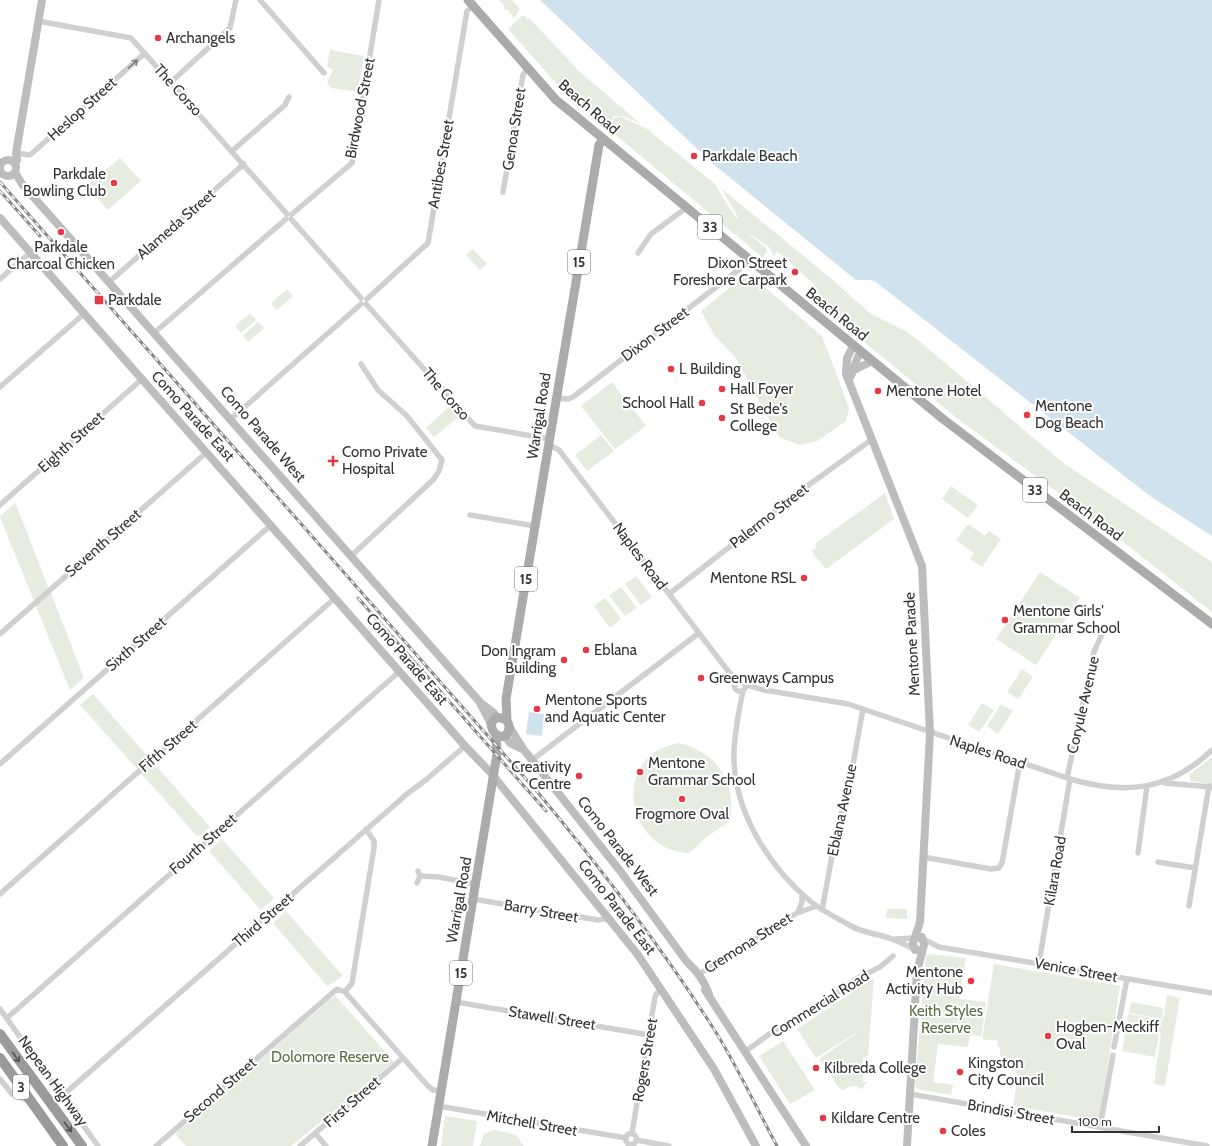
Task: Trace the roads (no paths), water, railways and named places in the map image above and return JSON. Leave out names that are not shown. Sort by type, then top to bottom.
[{"type":"highway","name":"Nepean Highway","points":[[0,1034],[82,1146]]},
{"type":"highway","name":"Nepean Highway","points":[[0,1058],[42,1117],[58,1143]]},
{"type":"highway","points":[[42,1117],[54,1108]]},
{"type":"main road","name":"Beach Road","points":[[470,3],[556,100],[853,346],[972,441],[1212,624]]},
{"type":"main road","name":"Warrigal Road","points":[[508,723],[506,700],[599,145],[603,139]]},
{"type":"main road","name":"Warrigal Road","points":[[495,719],[506,700]]},
{"type":"main road","points":[[495,719],[508,723]]},
{"type":"main road","points":[[495,719],[502,736]]},
{"type":"main road","name":"15","points":[[502,736],[508,732],[508,723]]},
{"type":"main road","name":"Warrigal Road","points":[[432,1146],[497,754],[502,746],[502,736]]},
{"type":"street","points":[[5,168],[16,153],[42,0]]},
{"type":"street","points":[[171,82],[230,28],[236,0]]},
{"type":"street","points":[[260,0],[324,73]]},
{"type":"street","name":"Birdwood Street","points":[[154,333],[352,163],[379,0]]},
{"type":"street","name":"Antibes Street","points":[[231,419],[428,243],[467,11],[470,3]]},
{"type":"street","name":"The Corso","points":[[38,21],[125,36],[135,42],[475,426],[549,442]]},
{"type":"street","name":"Heslop Street","points":[[16,153],[30,155],[145,53]]},
{"type":"street","name":"Genoa Street","points":[[503,192],[522,75],[528,68]]},
{"type":"street","points":[[232,151],[285,105],[289,97]]},
{"type":"street","name":"Alameda Street","points":[[109,282],[244,164]]},
{"type":"street","name":"Como Parade West","points":[[5,168],[22,184],[231,419],[495,719]]},
{"type":"street","points":[[638,252],[651,234],[686,208]]},
{"type":"street","name":"Como Parade East","points":[[0,218],[465,746],[494,777],[610,918],[662,989],[714,1069],[756,1146]]},
{"type":"street","points":[[0,279],[31,252]]},
{"type":"street","name":"Dixon Street","points":[[557,398],[568,399],[573,397],[750,261]]},
{"type":"street","points":[[0,387],[85,313]]},
{"type":"street","name":"Mentone Parade","points":[[853,346],[849,353],[846,365],[846,374],[851,375],[871,440],[922,566],[930,733],[919,938]]},
{"type":"street","points":[[851,375],[854,362],[861,352]]},
{"type":"street","points":[[851,375],[872,361]]},
{"type":"street","points":[[351,556],[434,480],[440,471],[442,460],[407,416],[378,390],[360,364]]},
{"type":"street","name":"Eighth Street","points":[[0,505],[142,379]]},
{"type":"street","name":"Palermo Street","points":[[669,594],[805,488],[871,440]]},
{"type":"street","name":"Naples Road","points":[[549,442],[559,450],[740,687],[848,704],[1068,779],[1105,788],[1118,789],[1161,783],[1185,772],[1212,750]]},
{"type":"street","name":"Seventh Street","points":[[0,634],[207,452]]},
{"type":"street","points":[[470,515],[535,526]]},
{"type":"street","name":"Sixth Street","points":[[0,764],[271,525]]},
{"type":"street","name":"Fifth Street","points":[[0,894],[335,598]]},
{"type":"street","points":[[532,760],[699,633]]},
{"type":"street","name":"Coryule Avenue","points":[[1068,779],[1094,652],[1102,634]]},
{"type":"street","name":"Fourth Street","points":[[7,1018],[400,671]]},
{"type":"street","name":"Venice Street","points":[[740,687],[734,752],[742,803],[758,838],[779,871],[802,894],[819,908],[853,927],[894,939],[918,950],[939,947]]},
{"type":"street","name":"Eblana Avenue","points":[[819,908],[839,818],[846,803],[863,709]]},
{"type":"street","name":"Como Parade West","points":[[508,723],[524,750],[616,866],[687,962],[699,974],[709,994]]},
{"type":"street","name":"Como Parade West","points":[[502,736],[524,750]]},
{"type":"street","name":"Third Street","points":[[62,1096],[366,829],[465,746]]},
{"type":"street","points":[[923,857],[991,869],[999,868],[1002,863],[1020,762]]},
{"type":"street","points":[[1185,772],[1189,784]]},
{"type":"street","name":"Kilara Road","points":[[1039,963],[1068,779]]},
{"type":"street","points":[[1161,783],[1189,784],[1210,787],[1189,906]]},
{"type":"street","points":[[1138,853],[1147,786]]},
{"type":"street","points":[[366,829],[374,841],[374,848],[352,983],[342,990],[430,1088],[441,1091]]},
{"type":"street","points":[[1158,862],[1195,868]]},
{"type":"street","points":[[417,883],[419,874],[476,884]]},
{"type":"street","name":"Cremona Street","points":[[797,913],[802,902],[802,894]]},
{"type":"street","name":"Barry Street","points":[[473,899],[598,920],[610,918]]},
{"type":"street","name":"Cremona Street","points":[[699,974],[797,913],[819,908]]},
{"type":"street","points":[[907,1146],[918,950],[912,944],[919,938],[924,946],[918,950]]},
{"type":"street","name":"Venice Street","points":[[894,939],[919,938],[939,947],[1212,993]]},
{"type":"street","name":"Commercial Road","points":[[746,1051],[775,1030],[811,1011],[856,979],[880,967],[893,956]]},
{"type":"street","name":"Como Parade West","points":[[687,962],[691,972],[709,994],[806,1146]]},
{"type":"street","points":[[1114,1047],[1127,979]]},
{"type":"street","name":"Rogers Street","points":[[632,1134],[656,995],[662,989]]},
{"type":"street","name":"Second Street","points":[[156,1146],[325,998],[342,990]]},
{"type":"street","name":"Stawell Street","points":[[456,1002],[649,1035]]},
{"type":"street","points":[[0,1009],[98,1146]]},
{"type":"street","points":[[1100,1127],[1113,1055]]},
{"type":"street","name":"First Street","points":[[300,1146],[403,1058]]},
{"type":"street","points":[[0,1079],[12,1094],[31,1102]]},
{"type":"street","name":"Brindisi Street","points":[[910,1094],[1207,1146]]},
{"type":"street","name":"Mitchell Street","points":[[438,1106],[626,1138]]},
{"type":"street","points":[[315,1134],[326,1146]]},
{"type":"street","points":[[632,1134],[636,1137],[636,1140],[630,1145],[626,1138],[627,1135],[632,1134]]},
{"type":"street","points":[[636,1140],[669,1146]]},
{"type":"water","points":[[540,0],[1212,0],[1212,536],[1150,496],[876,282],[871,280],[856,280],[712,163]]},
{"type":"water","points":[[529,712],[544,714],[542,736],[526,734]]},
{"type":"railway","points":[[0,182],[564,824],[610,882],[697,1003],[733,1061],[777,1146]]},
{"type":"railway","points":[[0,191],[40,236]]},
{"type":"railway","points":[[358,598],[546,811]]},
{"type":"place","name":"Archangels","points":[[158,38]]},
{"type":"place","name":"Parkdale Beach","points":[[694,156]]},
{"type":"place","name":"Parkdale Bowling Club","points":[[114,183]]},
{"type":"place","name":"Parkdale Charcoal Chicken","points":[[61,232]]},
{"type":"place","name":"Dixon Street Foreshore Carpark","points":[[795,272]]},
{"type":"place","name":"Parkdale","points":[[99,300]]},
{"type":"place","name":"L Building","points":[[671,369]]},
{"type":"place","name":"Hall Foyer","points":[[722,389]]},
{"type":"place","name":"Mentone Hotel","points":[[878,391]]},
{"type":"place","name":"School Hall","points":[[702,403]]},
{"type":"place","name":"Mentone Dog Beach","points":[[1027,415]]},
{"type":"place","name":"St Bede's College","points":[[722,418]]},
{"type":"place","name":"Como Private Hospital","points":[[333,461]]},
{"type":"place","name":"Mentone RSL","points":[[804,578]]},
{"type":"place","name":"Mentone Girls' Grammar School","points":[[1005,620]]},
{"type":"place","name":"Eblana","points":[[586,650]]},
{"type":"place","name":"Don Ingram Building","points":[[564,660]]},
{"type":"place","name":"Greenways Campus","points":[[701,678]]},
{"type":"place","name":"Mentone Sports and Aquatic Center","points":[[537,709]]},
{"type":"place","name":"Mentone Grammar School","points":[[640,772]]},
{"type":"place","name":"Creativity Centre","points":[[579,776]]},
{"type":"place","name":"Frogmore Oval","points":[[682,799]]},
{"type":"place","name":"Mentone Activity Hub","points":[[971,981]]},
{"type":"place","name":"Hogben-Meckiff Oval","points":[[1048,1036]]},
{"type":"place","name":"Kilbreda College","points":[[816,1068]]},
{"type":"place","name":"Kingston City Council","points":[[960,1072]]},
{"type":"place","name":"Kildare Centre","points":[[823,1118]]},
{"type":"place","name":"Coles","points":[[943,1131]]},
{"type":"park label","name":"Keith Styles Reserve","points":[[946,1020]]},
{"type":"park label","name":"Dolomore Reserve","points":[[330,1057]]}]
